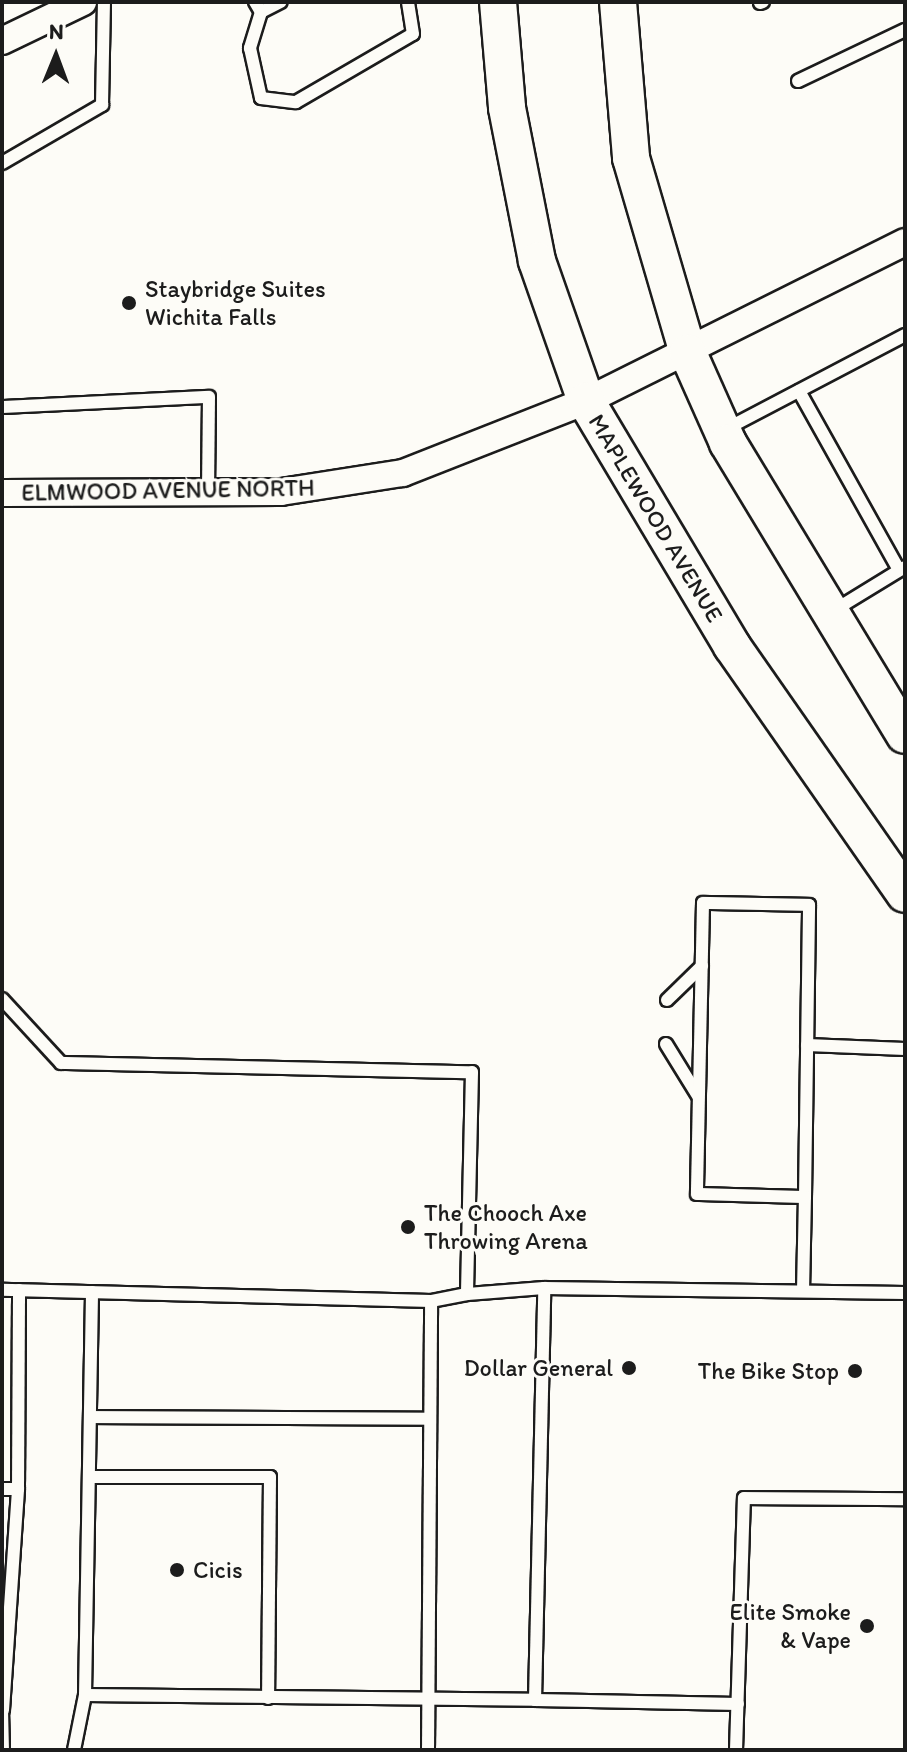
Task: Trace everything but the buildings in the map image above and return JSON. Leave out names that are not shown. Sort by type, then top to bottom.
[{"type":"street","points":[[2,41],[83,2]]},
{"type":"street","name":"MAPLEWOOD AVENUE","points":[[498,2],[507,108],[537,261],[586,401],[732,646],[905,894]]},
{"type":"street","points":[[618,2],[631,158],[688,353],[723,431],[905,735]]},
{"type":"street","name":"ELMWOOD AVENUE NORTH","points":[[2,493],[281,492],[403,473],[586,401],[688,353],[905,242]]},
{"type":"lane","points":[[2,163],[102,105],[104,2]]},
{"type":"lane","points":[[281,2],[258,7],[250,48],[261,98],[296,102],[413,34],[408,2]]},
{"type":"lane","points":[[798,81],[905,30]]},
{"type":"lane","points":[[723,431],[905,335]]},
{"type":"lane","points":[[799,391],[902,568],[831,613]]},
{"type":"lane","points":[[2,407],[209,397],[208,493]]},
{"type":"lane","points":[[803,1291],[805,1197],[809,905],[703,903],[697,1194],[805,1197]]},
{"type":"lane","points":[[667,1000],[702,966]]},
{"type":"lane","points":[[2,999],[61,1063],[472,1072],[467,1294]]},
{"type":"lane","points":[[666,1044],[699,1097]]},
{"type":"lane","points":[[807,1045],[905,1049]]},
{"type":"lane","points":[[535,1700],[544,1288]]},
{"type":"lane","points":[[2,1290],[431,1301],[467,1294],[544,1288],[905,1293]]},
{"type":"lane","points":[[3,1750],[18,1489],[19,1290]]},
{"type":"lane","points":[[74,1750],[85,1695],[92,1292]]},
{"type":"lane","points":[[428,1750],[431,1301]]},
{"type":"lane","points":[[90,1417],[430,1419]]},
{"type":"lane","points":[[89,1477],[270,1477],[268,1698]]},
{"type":"lane","points":[[2,1489],[18,1489]]},
{"type":"lane","points":[[736,1750],[744,1498],[905,1499]]},
{"type":"lane","points":[[85,1695],[738,1704]]},
{"type":"place","name":"Staybridge Suites Wichita Falls","points":[[129,303]]},
{"type":"place","name":"The Chooch Axe Throwing Arena","points":[[408,1227]]},
{"type":"place","name":"Dollar General","points":[[629,1368]]},
{"type":"place","name":"The Bike Stop","points":[[855,1371]]},
{"type":"place","name":"Cicis","points":[[177,1570]]},
{"type":"place","name":"Elite Smoke & Vape","points":[[867,1626]]}]
